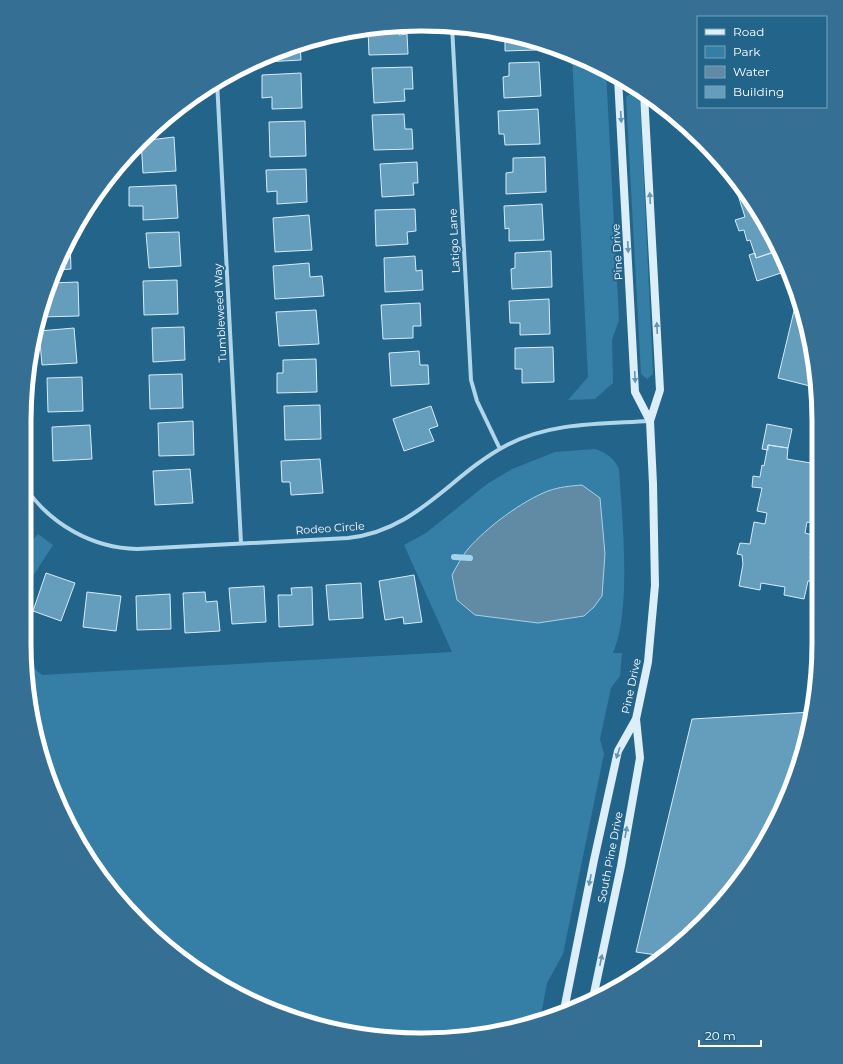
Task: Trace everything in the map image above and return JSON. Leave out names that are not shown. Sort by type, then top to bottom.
[{"type":"main road","name":"Pine Drive","points":[[618,84],[635,392],[650,421]]},
{"type":"main road","name":"Pine Drive","points":[[565,1005],[594,860],[618,751],[636,719],[648,662],[655,601],[655,534],[650,421],[660,390],[644,102]]},
{"type":"main road","name":"South Pine Drive","points":[[594,993],[621,866],[640,758],[636,719]]},
{"type":"street","name":"Latigo Lane","points":[[452,32],[471,380],[477,401],[500,449]]},
{"type":"street","name":"Tumbleweed Way","points":[[217,89],[241,543]]},
{"type":"street","name":"Rodeo Circle","points":[[31,496],[58,522],[79,535],[105,545],[137,549],[348,538],[379,532],[417,512],[500,449],[526,436],[562,426],[650,421]]},
{"type":"green space","points":[[572,62],[606,77],[619,320],[612,340],[613,383],[595,399],[568,400],[588,377]]},
{"type":"green space","points":[[632,93],[640,98],[653,374],[647,379],[641,374],[626,97]]},
{"type":"green space","points":[[595,449],[610,456],[619,469],[624,588],[619,634],[613,653],[622,653],[620,676],[611,688],[600,739],[604,754],[563,954],[547,983],[541,1014],[523,1020],[472,1030],[422,1033],[371,1030],[320,1020],[296,1012],[249,993],[226,981],[184,952],[145,919],[112,880],[83,838],[61,792],[44,744],[34,693],[32,666],[42,675],[452,652],[404,545],[426,533],[487,484],[512,469],[555,452]]},
{"type":"green space","points":[[38,534],[53,545],[31,579],[31,542]]},
{"type":"water","points":[[582,485],[600,498],[605,554],[602,596],[594,607],[584,616],[538,623],[475,615],[457,600],[452,575],[466,552],[485,532],[516,508],[538,495],[569,486]]},
{"type":"building","points":[[399,32],[399,35],[407,34],[408,54],[369,55],[368,35]]},
{"type":"building","points":[[505,40],[536,48],[536,50],[505,51]]},
{"type":"building","points":[[300,51],[301,60],[270,62]]},
{"type":"building","points":[[539,62],[541,96],[504,98],[503,77],[509,76],[509,63]]},
{"type":"building","points":[[412,67],[413,89],[404,89],[405,101],[374,103],[372,68]]},
{"type":"building","points":[[301,73],[302,108],[272,109],[272,97],[262,98],[262,75]]},
{"type":"building","points":[[538,109],[540,144],[505,145],[504,134],[499,134],[498,111]]},
{"type":"building","points":[[404,114],[405,129],[412,129],[413,149],[374,150],[372,115]]},
{"type":"building","points":[[305,121],[306,156],[270,157],[269,122]]},
{"type":"building","points":[[174,137],[176,171],[143,173],[141,149],[151,140]]},
{"type":"building","points":[[545,157],[546,192],[506,194],[506,173],[513,172],[513,158]]},
{"type":"building","points":[[417,162],[418,183],[413,183],[414,195],[382,197],[380,164]]},
{"type":"building","points":[[306,169],[307,202],[277,204],[277,191],[267,192],[266,170]]},
{"type":"building","points":[[176,185],[178,218],[143,220],[143,206],[129,206],[129,187]]},
{"type":"building","points":[[738,195],[760,226],[773,252],[756,258],[750,240],[747,241],[744,230],[739,231],[735,220],[745,217]]},
{"type":"building","points":[[542,204],[544,240],[509,241],[509,228],[505,229],[504,206]]},
{"type":"building","points":[[415,209],[416,231],[407,232],[408,244],[376,246],[375,210]]},
{"type":"building","points":[[309,215],[312,250],[275,252],[273,218]]},
{"type":"building","points":[[179,232],[181,266],[149,268],[146,233]]},
{"type":"building","points":[[70,250],[71,269],[62,270]]},
{"type":"building","points":[[551,251],[552,287],[512,289],[511,269],[515,268],[515,253]]},
{"type":"building","points":[[774,252],[781,273],[757,281],[749,255],[755,253],[756,258]]},
{"type":"building","points":[[415,256],[416,271],[422,270],[423,290],[385,292],[384,258]]},
{"type":"building","points":[[309,263],[310,277],[322,276],[324,296],[275,299],[273,266]]},
{"type":"building","points":[[177,280],[178,314],[144,315],[143,281]]},
{"type":"building","points":[[78,282],[79,316],[45,317],[57,283]]},
{"type":"building","points":[[549,299],[550,334],[520,335],[520,323],[510,323],[509,301]]},
{"type":"building","points":[[420,303],[421,326],[413,326],[413,338],[383,339],[381,305]]},
{"type":"building","points":[[795,307],[804,345],[810,386],[778,378]]},
{"type":"building","points":[[316,310],[319,344],[279,346],[276,312]]},
{"type":"building","points":[[184,327],[185,360],[153,362],[152,328]]},
{"type":"building","points":[[74,328],[77,363],[42,365],[40,341],[42,331]]},
{"type":"building","points":[[553,347],[554,382],[522,383],[522,369],[515,369],[515,348]]},
{"type":"building","points":[[419,351],[420,365],[428,365],[429,384],[391,386],[389,353]]},
{"type":"building","points":[[316,359],[317,392],[277,393],[277,373],[283,373],[283,360]]},
{"type":"building","points":[[182,374],[183,408],[150,409],[149,375]]},
{"type":"building","points":[[82,377],[83,411],[48,412],[47,378]]},
{"type":"building","points":[[320,405],[321,439],[285,440],[284,406]]},
{"type":"building","points":[[431,406],[438,426],[429,429],[434,441],[404,451],[393,419]]},
{"type":"building","points":[[193,421],[194,455],[159,456],[158,423]]},
{"type":"building","points":[[767,424],[792,429],[788,448],[768,445],[768,450],[762,449]]},
{"type":"building","points":[[90,425],[92,459],[53,461],[52,427]]},
{"type":"building","points":[[768,445],[788,448],[787,459],[811,463],[812,456],[812,523],[807,522],[805,533],[812,535],[812,551],[810,558],[812,558],[812,577],[811,581],[808,581],[804,599],[784,595],[785,587],[761,583],[760,590],[739,586],[743,564],[742,555],[737,554],[740,543],[750,544],[754,522],[765,524],[767,513],[757,511],[762,488],[752,487],[753,476],[760,477],[762,465],[764,466]]},
{"type":"building","points":[[320,459],[323,493],[291,495],[290,482],[282,482],[281,461]]},
{"type":"building","points":[[190,469],[193,503],[155,505],[153,471]]},
{"type":"building","points":[[46,573],[75,583],[61,621],[33,611]]},
{"type":"building","points":[[414,575],[422,622],[404,624],[403,617],[385,620],[379,581]]},
{"type":"building","points":[[361,583],[363,618],[329,620],[326,585]]},
{"type":"building","points":[[264,586],[266,622],[232,624],[229,588]]},
{"type":"building","points":[[312,587],[313,625],[279,627],[278,595],[292,595],[291,588]]},
{"type":"building","points":[[87,592],[121,596],[116,631],[83,627]]},
{"type":"building","points":[[205,592],[206,602],[217,601],[220,631],[185,633],[183,593]]},
{"type":"building","points":[[170,594],[171,629],[137,630],[136,596]]},
{"type":"building","points":[[805,712],[799,744],[782,792],[760,838],[746,859],[715,900],[698,919],[679,936],[655,955],[636,952],[692,719]]},
{"type":"waterway","points":[[454,557],[470,558]]}]
